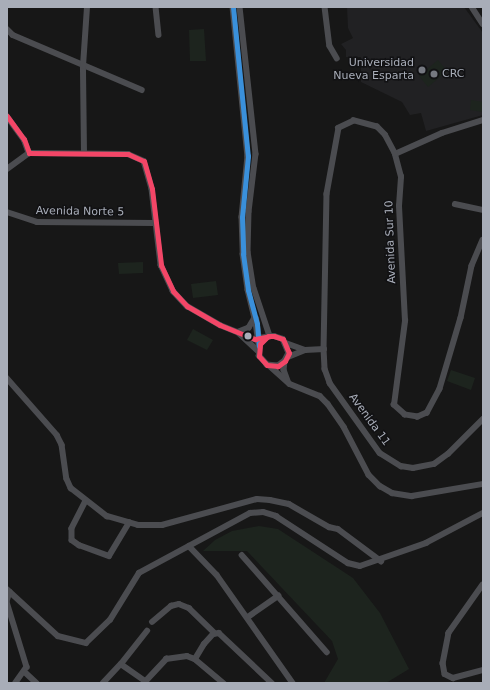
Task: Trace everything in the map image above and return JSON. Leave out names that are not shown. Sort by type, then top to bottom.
[{"type":"street","points":[[84,153],[83,66],[87,7]]},
{"type":"street","points":[[156,7],[159,35]]},
{"type":"street","points":[[233,7],[248,156],[242,216],[242,254],[246,283],[255,318],[261,360],[290,384],[320,396],[328,404],[344,427],[369,475],[380,486],[392,493],[412,496],[483,484]]},
{"type":"street","points":[[240,7],[256,154],[249,212],[248,252],[254,288],[269,336]]},
{"type":"street","points":[[325,7],[330,46],[337,58]]},
{"type":"street","points":[[472,7],[483,24]]},
{"type":"street","points":[[7,29],[13,35],[142,90]]},
{"type":"street","points":[[7,116],[24,139],[29,153]]},
{"type":"street","points":[[395,154],[442,133],[483,120]]},
{"type":"street","name":"Avenida Sur 10","points":[[324,349],[327,194],[339,128],[354,121],[377,127],[385,135],[395,154],[401,177],[399,206],[405,321],[394,405],[405,415],[418,417],[427,412],[440,389],[461,318],[472,266],[483,240]]},
{"type":"street","points":[[7,169],[29,153],[134,155],[144,160],[152,189],[154,223],[162,270],[173,291],[197,313],[239,332],[259,345]]},
{"type":"street","points":[[455,204],[483,210]]},
{"type":"street","name":"Avenida Norte 5","points":[[7,212],[23,220],[37,222],[154,223]]},
{"type":"street","points":[[239,332],[249,328],[255,318]]},
{"type":"street","points":[[239,332],[259,345]]},
{"type":"street","points":[[259,345],[269,336],[279,337],[286,343],[305,350],[324,349]]},
{"type":"street","points":[[286,343],[289,349],[284,370],[290,384]]},
{"type":"street","name":"Avenida 11","points":[[324,349],[325,369],[330,382],[371,443],[390,462],[413,468],[434,464],[448,454],[483,419]]},
{"type":"street","points":[[269,366],[278,366],[287,359],[305,350]]},
{"type":"street","points":[[7,378],[57,435],[62,445],[67,479],[71,488],[86,501],[108,516],[129,523],[162,525],[257,498],[270,500],[289,504],[329,527],[338,530],[381,561]]},
{"type":"street","points":[[86,501],[72,529],[72,540],[79,546],[109,556],[129,523]]},
{"type":"street","points":[[9,590],[58,636],[86,643],[110,620],[139,572],[250,513],[263,512],[276,516],[348,563],[360,566],[381,561],[426,543],[483,513]]},
{"type":"street","points":[[190,546],[217,575],[293,683]]},
{"type":"street","points":[[242,555],[327,652]]},
{"type":"street","points":[[483,585],[449,633],[443,663],[445,674],[453,678],[483,670]]},
{"type":"street","points":[[9,590],[7,602],[26,658],[22,677],[16,683]]},
{"type":"street","points":[[248,617],[278,596]]},
{"type":"street","points":[[152,622],[172,606],[179,604],[189,608],[215,633],[226,638],[272,683]]},
{"type":"street","points":[[103,683],[121,664],[147,631]]},
{"type":"street","points":[[195,659],[204,644],[215,633]]},
{"type":"street","points":[[121,664],[144,682],[166,659],[187,656],[195,659],[224,683]]},
{"type":"street","points":[[22,677],[37,683]]},
{"type":"shaded area","name":"Universidad Nueva Esparta","points":[[347,7],[464,7],[483,33],[483,115],[426,131],[421,113],[410,115],[402,102],[361,82],[361,57],[346,57],[346,50],[341,44],[353,38],[348,28]]},
{"type":"shaded area","points":[[204,29],[206,61],[190,61],[189,30]]},
{"type":"shaded area","points":[[438,60],[447,71],[428,87],[419,76]]},
{"type":"shaded area","points":[[471,100],[483,102],[483,112],[470,110]]},
{"type":"shaded area","points":[[143,262],[143,273],[119,274],[118,263]]},
{"type":"shaded area","points":[[216,281],[218,295],[193,298],[191,284]]},
{"type":"shaded area","points":[[193,329],[213,340],[207,350],[187,340]]},
{"type":"shaded area","points":[[451,370],[475,378],[471,390],[447,381]]},
{"type":"shaded area","points":[[259,526],[278,529],[353,578],[380,613],[409,669],[386,683],[324,683],[338,659],[332,641],[247,551],[203,551],[215,540],[232,531]]},
{"type":"transit line","points":[[233,7],[248,156],[242,217],[243,254],[248,290],[257,324],[259,346]]},
{"type":"transit line","points":[[7,116],[24,139],[29,153],[128,154],[144,161],[152,189],[161,265],[173,291],[187,306],[220,325],[255,339],[270,336],[283,339],[289,353],[285,361],[278,366],[267,365],[259,356],[260,344],[268,336]]},
{"type":"place","name":"Universidad Nueva Esparta","points":[[422,70]]},
{"type":"place","name":"CRC","points":[[434,74]]}]
